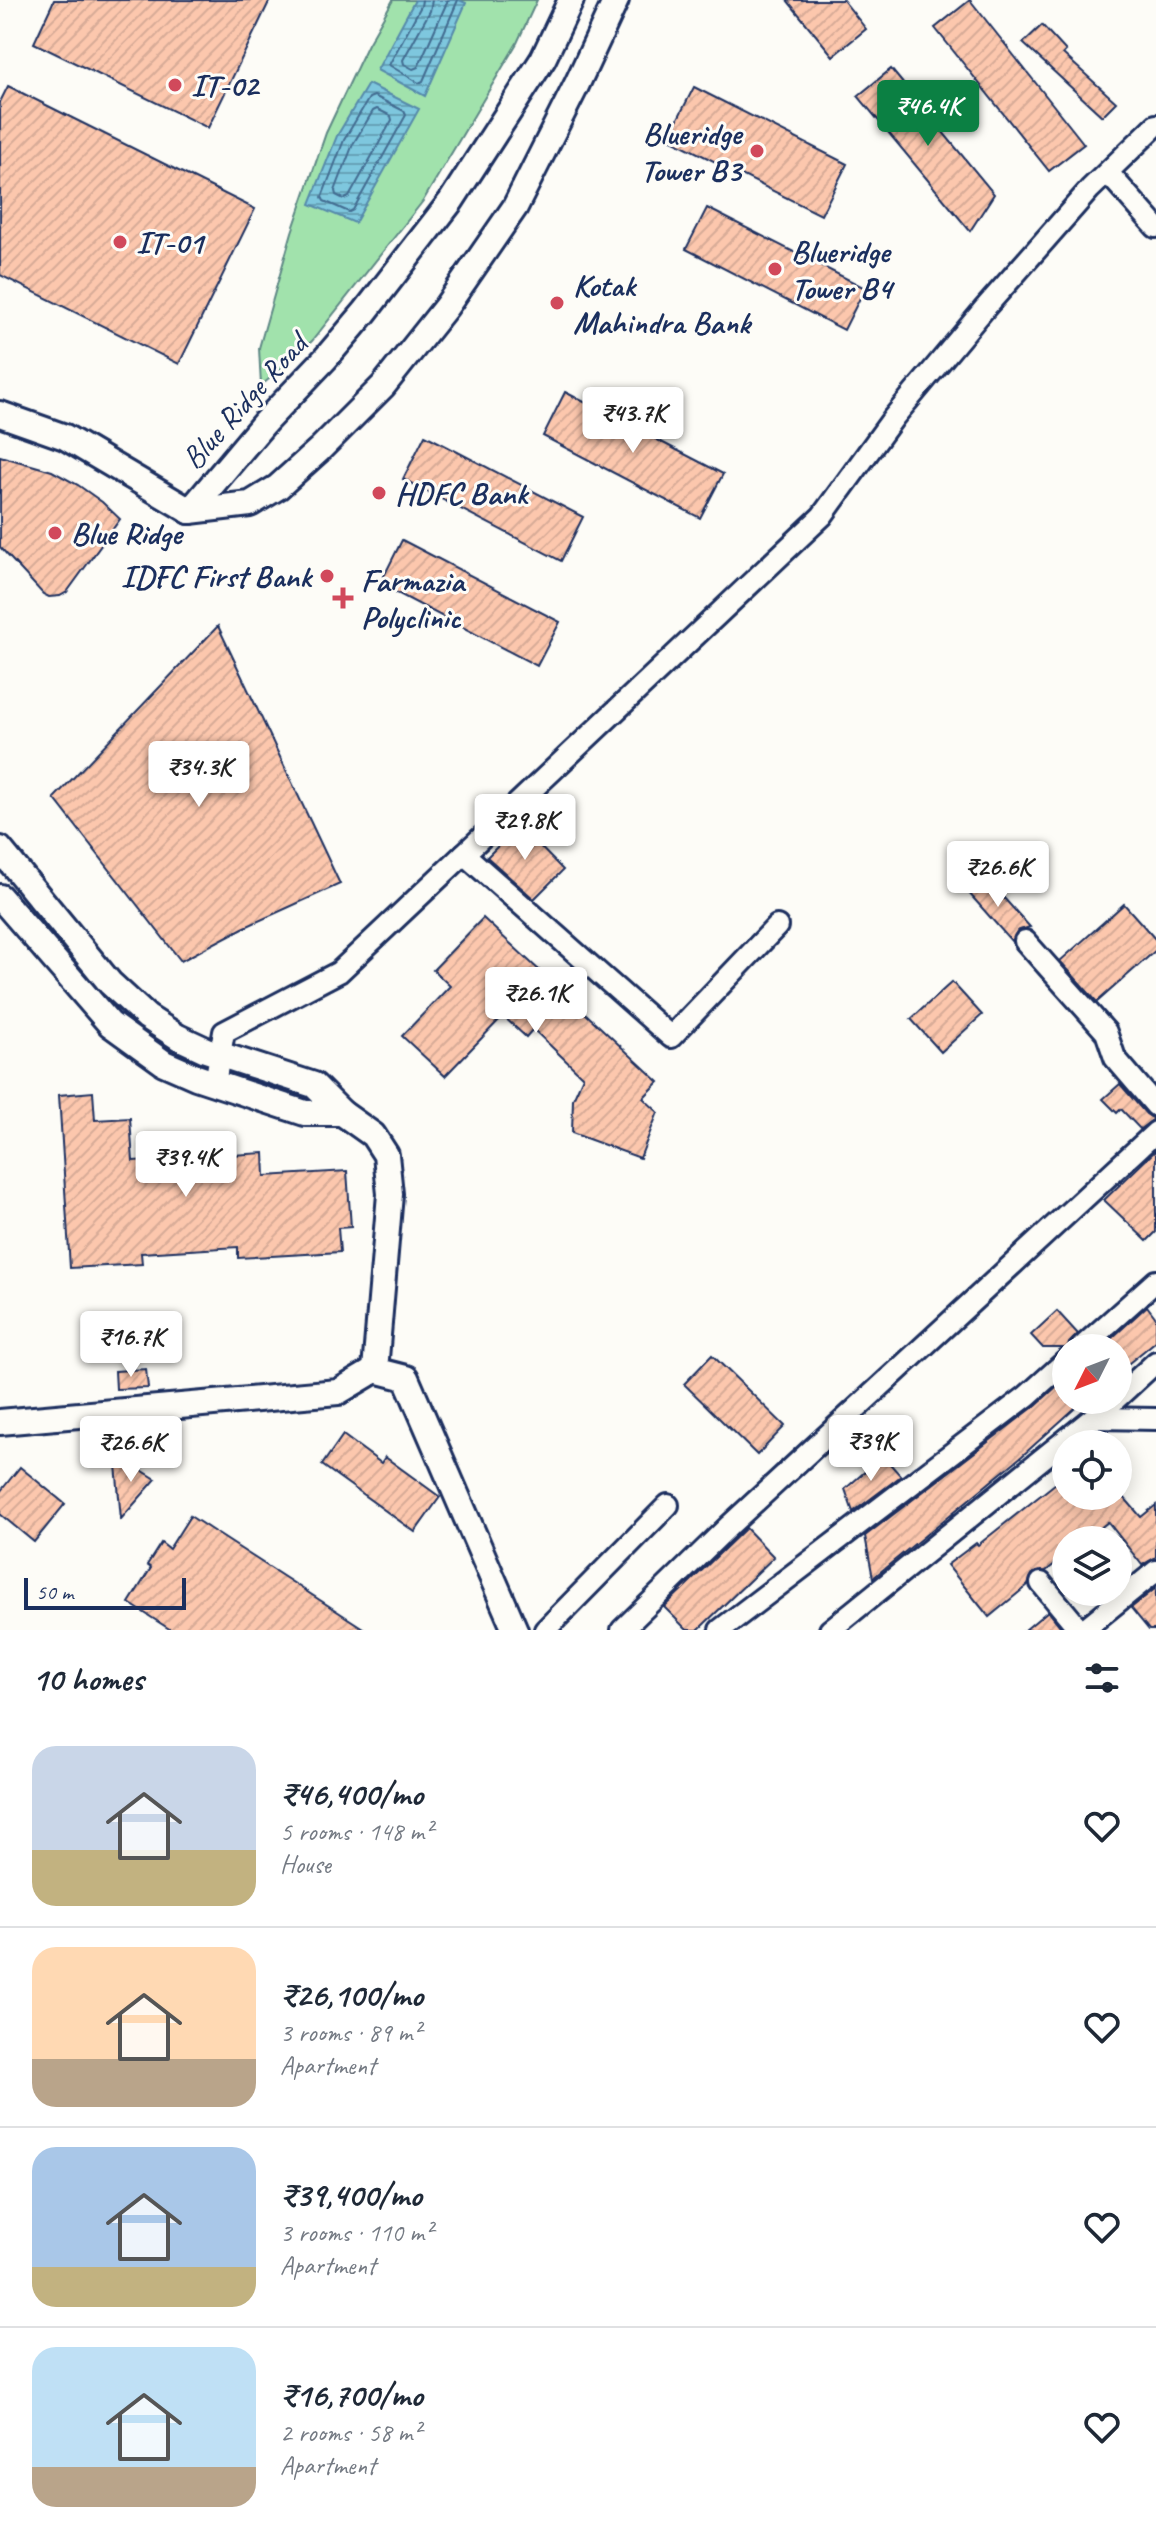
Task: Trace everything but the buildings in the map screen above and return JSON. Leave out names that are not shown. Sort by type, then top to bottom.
[{"type":"street","name":"Blue Ridge Road","points":[[190,511],[265,422],[355,324],[451,201],[543,59],[571,0]]},
{"type":"street","name":"Blue Ridge Road","points":[[190,511],[250,504],[278,487],[383,386],[446,307],[515,207],[616,0]]},
{"type":"street","points":[[215,1083],[224,1032],[339,972],[822,516],[894,417],[985,308],[1090,189],[1109,174],[1156,125]]},
{"type":"street","points":[[1109,174],[1156,227]]},
{"type":"street","points":[[0,414],[65,437],[190,511]]},
{"type":"street","points":[[0,849],[129,1003],[178,1037],[314,1085],[342,1113],[373,1135],[386,1155],[390,1194],[375,1370]]},
{"type":"street","points":[[464,854],[671,1037],[777,926]]},
{"type":"street","points":[[0,897],[110,1024],[164,1063],[305,1113],[342,1113]]},
{"type":"street","points":[[1025,941],[1106,1032],[1115,1058],[1156,1106]]},
{"type":"street","points":[[622,1630],[730,1525],[1156,1132]]},
{"type":"street","points":[[1097,1334],[1156,1281]]},
{"type":"street","points":[[1132,1384],[1156,1362]]},
{"type":"street","points":[[0,1422],[338,1392],[375,1370],[406,1378],[515,1630]]},
{"type":"street","points":[[720,1630],[1027,1396],[1052,1374]]},
{"type":"street","points":[[830,1630],[1099,1414]]},
{"type":"street","points":[[1095,1418],[1156,1419]]},
{"type":"street","points":[[545,1630],[668,1505]]},
{"type":"street","points":[[1041,1583],[1081,1630],[1156,1571]]},
{"type":"green space","points":[[393,0],[537,0],[517,43],[423,201],[312,341],[261,386],[259,348],[292,232],[326,133],[368,44]]},
{"type":"water","points":[[415,0],[459,0],[466,3],[425,96],[377,70]]},
{"type":"water","points":[[368,84],[419,109],[355,223],[310,204],[337,136]]},
{"type":"place","name":"IT-02","points":[[175,85]]},
{"type":"place","name":"Blueridge Tower B3","points":[[757,151]]},
{"type":"place","name":"IT-01","points":[[120,242]]},
{"type":"place","name":"Blueridge Tower B4","points":[[775,269]]},
{"type":"place","name":"Kotak Mahindra Bank","points":[[557,303]]},
{"type":"place","name":"HDFC Bank","points":[[379,493]]},
{"type":"place","name":"Blue Ridge","points":[[55,533]]},
{"type":"place","name":"IDFC First Bank","points":[[327,576]]},
{"type":"place","name":"Farmazia Polyclinic","points":[[343,598]]}]
